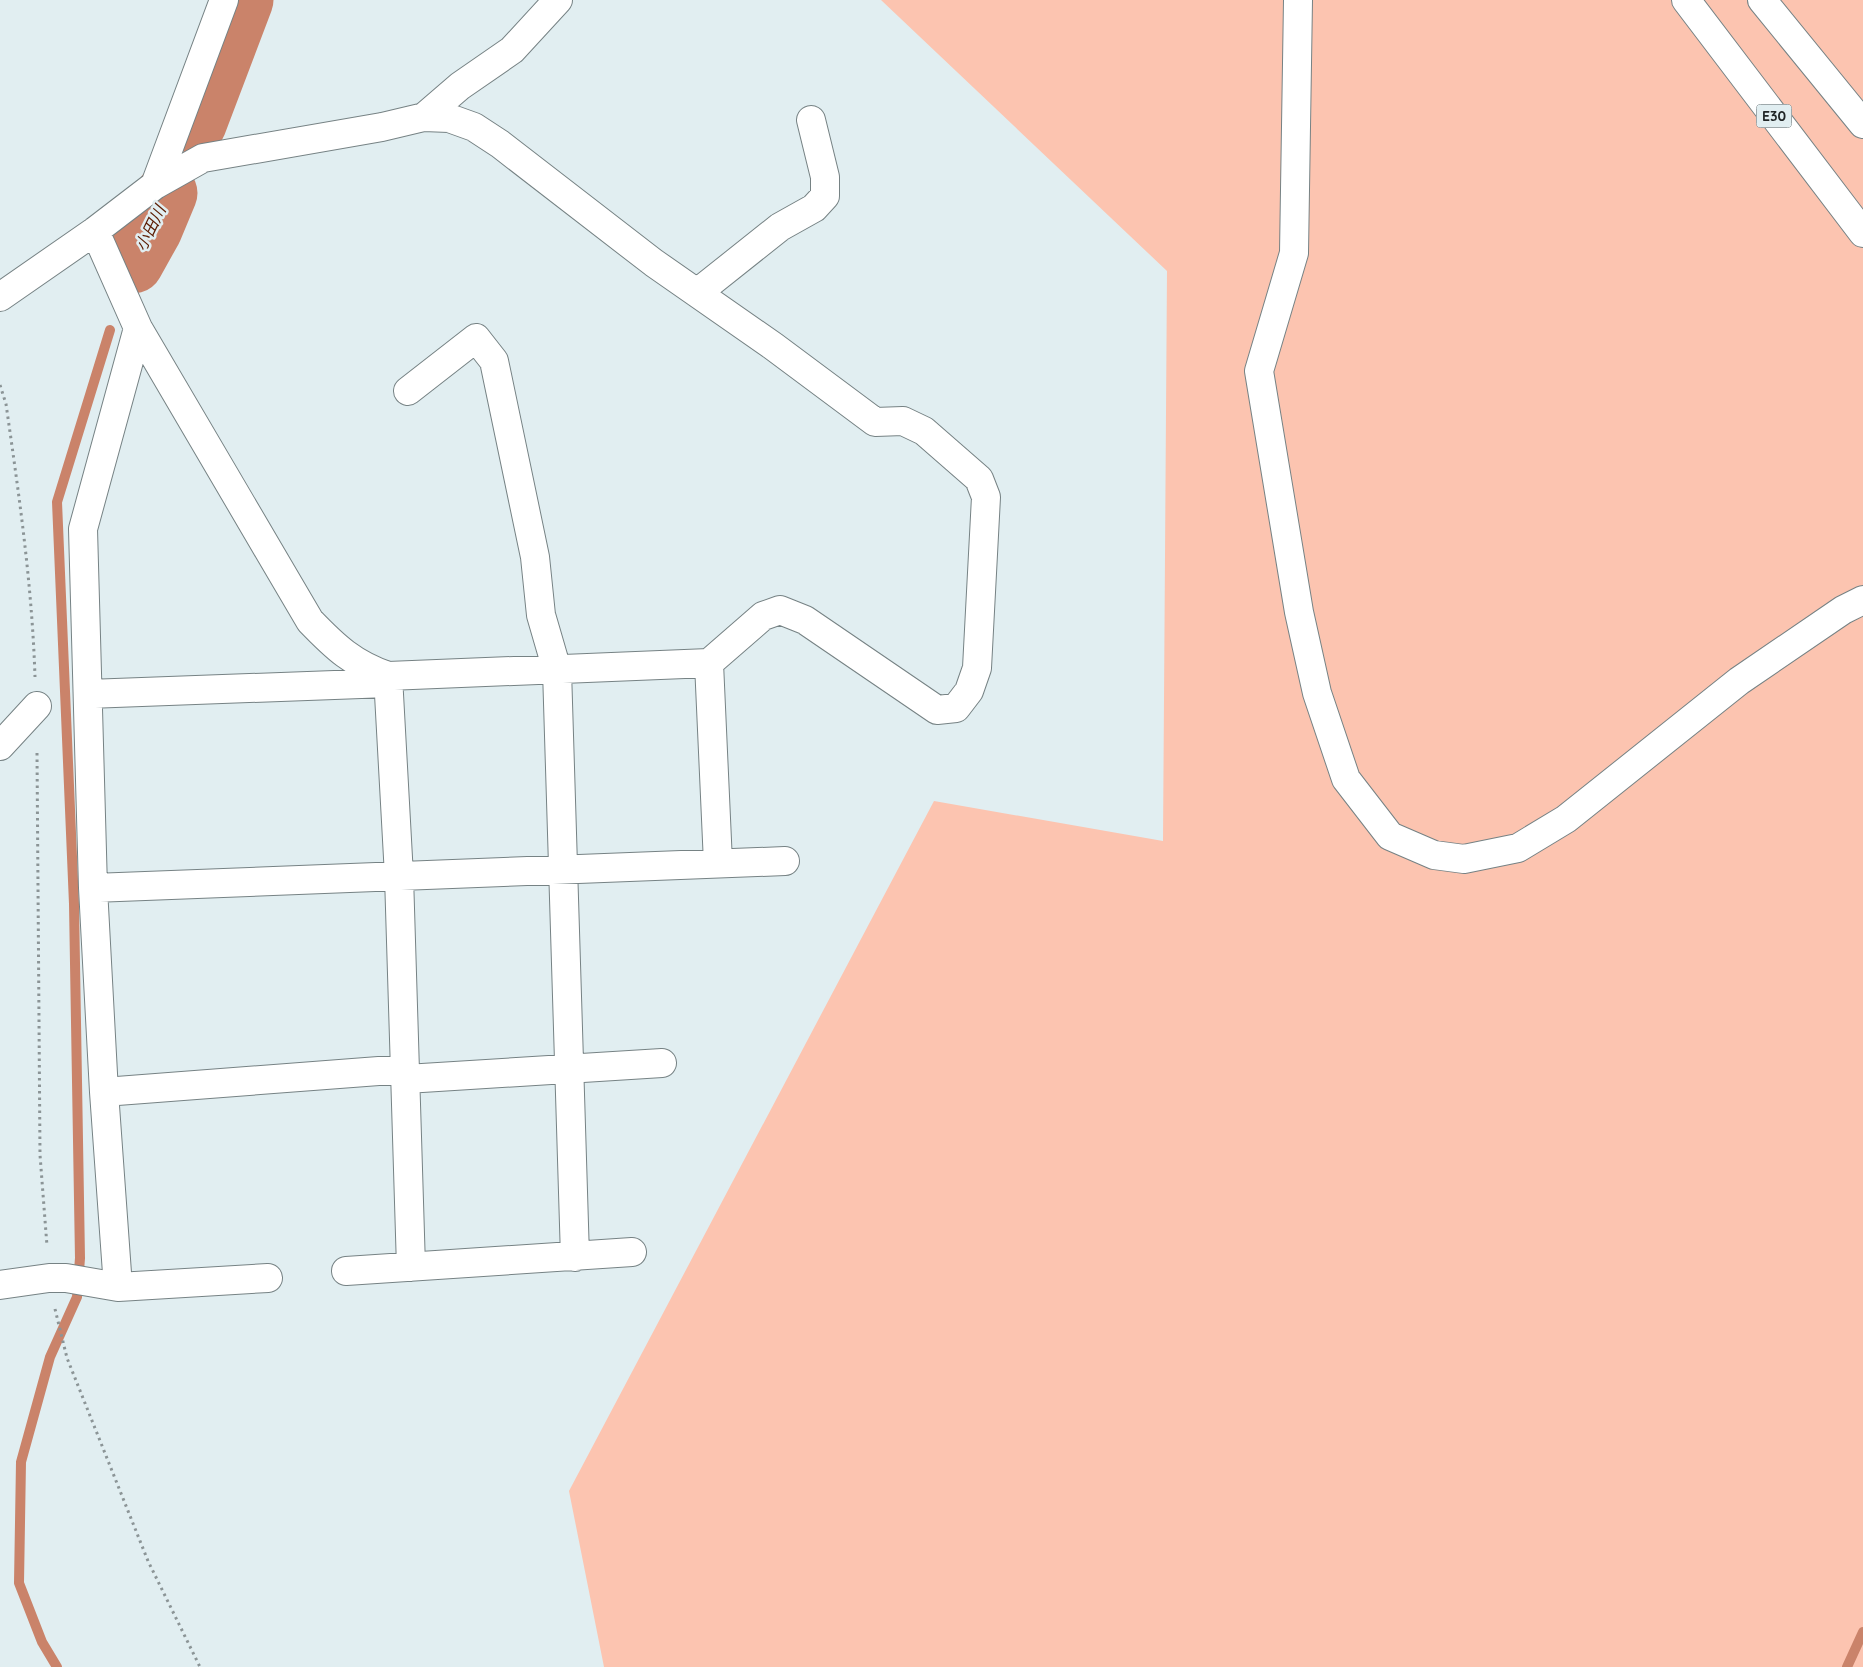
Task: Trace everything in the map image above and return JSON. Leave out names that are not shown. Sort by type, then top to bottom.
[{"type":"main road","points":[[155,185],[224,0]]},
{"type":"main road","points":[[424,117],[460,86],[512,50],[558,0]]},
{"type":"main road","points":[[1298,0],[1294,254],[1259,371],[1299,612],[1317,693],[1346,779],[1390,836],[1434,855],[1464,859],[1518,848],[1566,819],[1738,681],[1843,610],[1863,600]]},
{"type":"main road","name":"E30","points":[[1686,0],[1863,233]]},
{"type":"main road","points":[[1762,0],[1863,124]]},
{"type":"main road","points":[[0,297],[95,231],[155,185],[203,158],[382,127],[424,117],[449,118],[474,127],[500,144],[654,263],[774,346],[875,422],[903,421],[924,431],[979,479],[986,497],[977,668],[969,691],[956,708],[937,710],[805,620],[780,610],[763,616],[709,663],[88,694]]},
{"type":"main road","points":[[697,293],[780,227],[814,208],[825,196],[825,177],[811,120]]},
{"type":"main road","points":[[95,231],[138,328],[310,620],[336,647],[366,668],[388,679]]},
{"type":"main road","points":[[109,1286],[104,1092],[93,888],[83,529],[138,328]]},
{"type":"main road","points":[[408,391],[476,338],[494,361],[534,557],[541,615],[557,670],[575,1257]]},
{"type":"main road","points":[[709,663],[718,863]]},
{"type":"main road","points":[[388,679],[399,876],[411,1267]]},
{"type":"main road","points":[[0,746],[36,706]]},
{"type":"main road","points":[[93,888],[785,861]]},
{"type":"main road","points":[[104,1092],[405,1074],[662,1063]]},
{"type":"main road","points":[[346,1271],[632,1252]]},
{"type":"main road","points":[[0,1285],[58,1278],[109,1286],[268,1278]]},
{"type":"path","points":[[0,385],[6,404],[26,536],[33,608],[36,706],[40,1155],[58,1278],[58,1324],[67,1358],[148,1561],[200,1667]]},
{"type":"shaded area","points":[[881,0],[1863,0],[1863,1667],[604,1667],[569,1491],[934,801],[1163,841],[1167,271]]},
{"type":"waterway","points":[[196,124],[243,0]]},
{"type":"waterway","name":"小田川","points":[[133,263],[152,229],[167,193]]},
{"type":"waterway","points":[[57,1667],[42,1642],[19,1583],[21,1462],[50,1357],[77,1297],[80,1258],[74,904],[57,502],[110,330]]},
{"type":"waterway","points":[[1847,1667],[1863,1632]]}]
